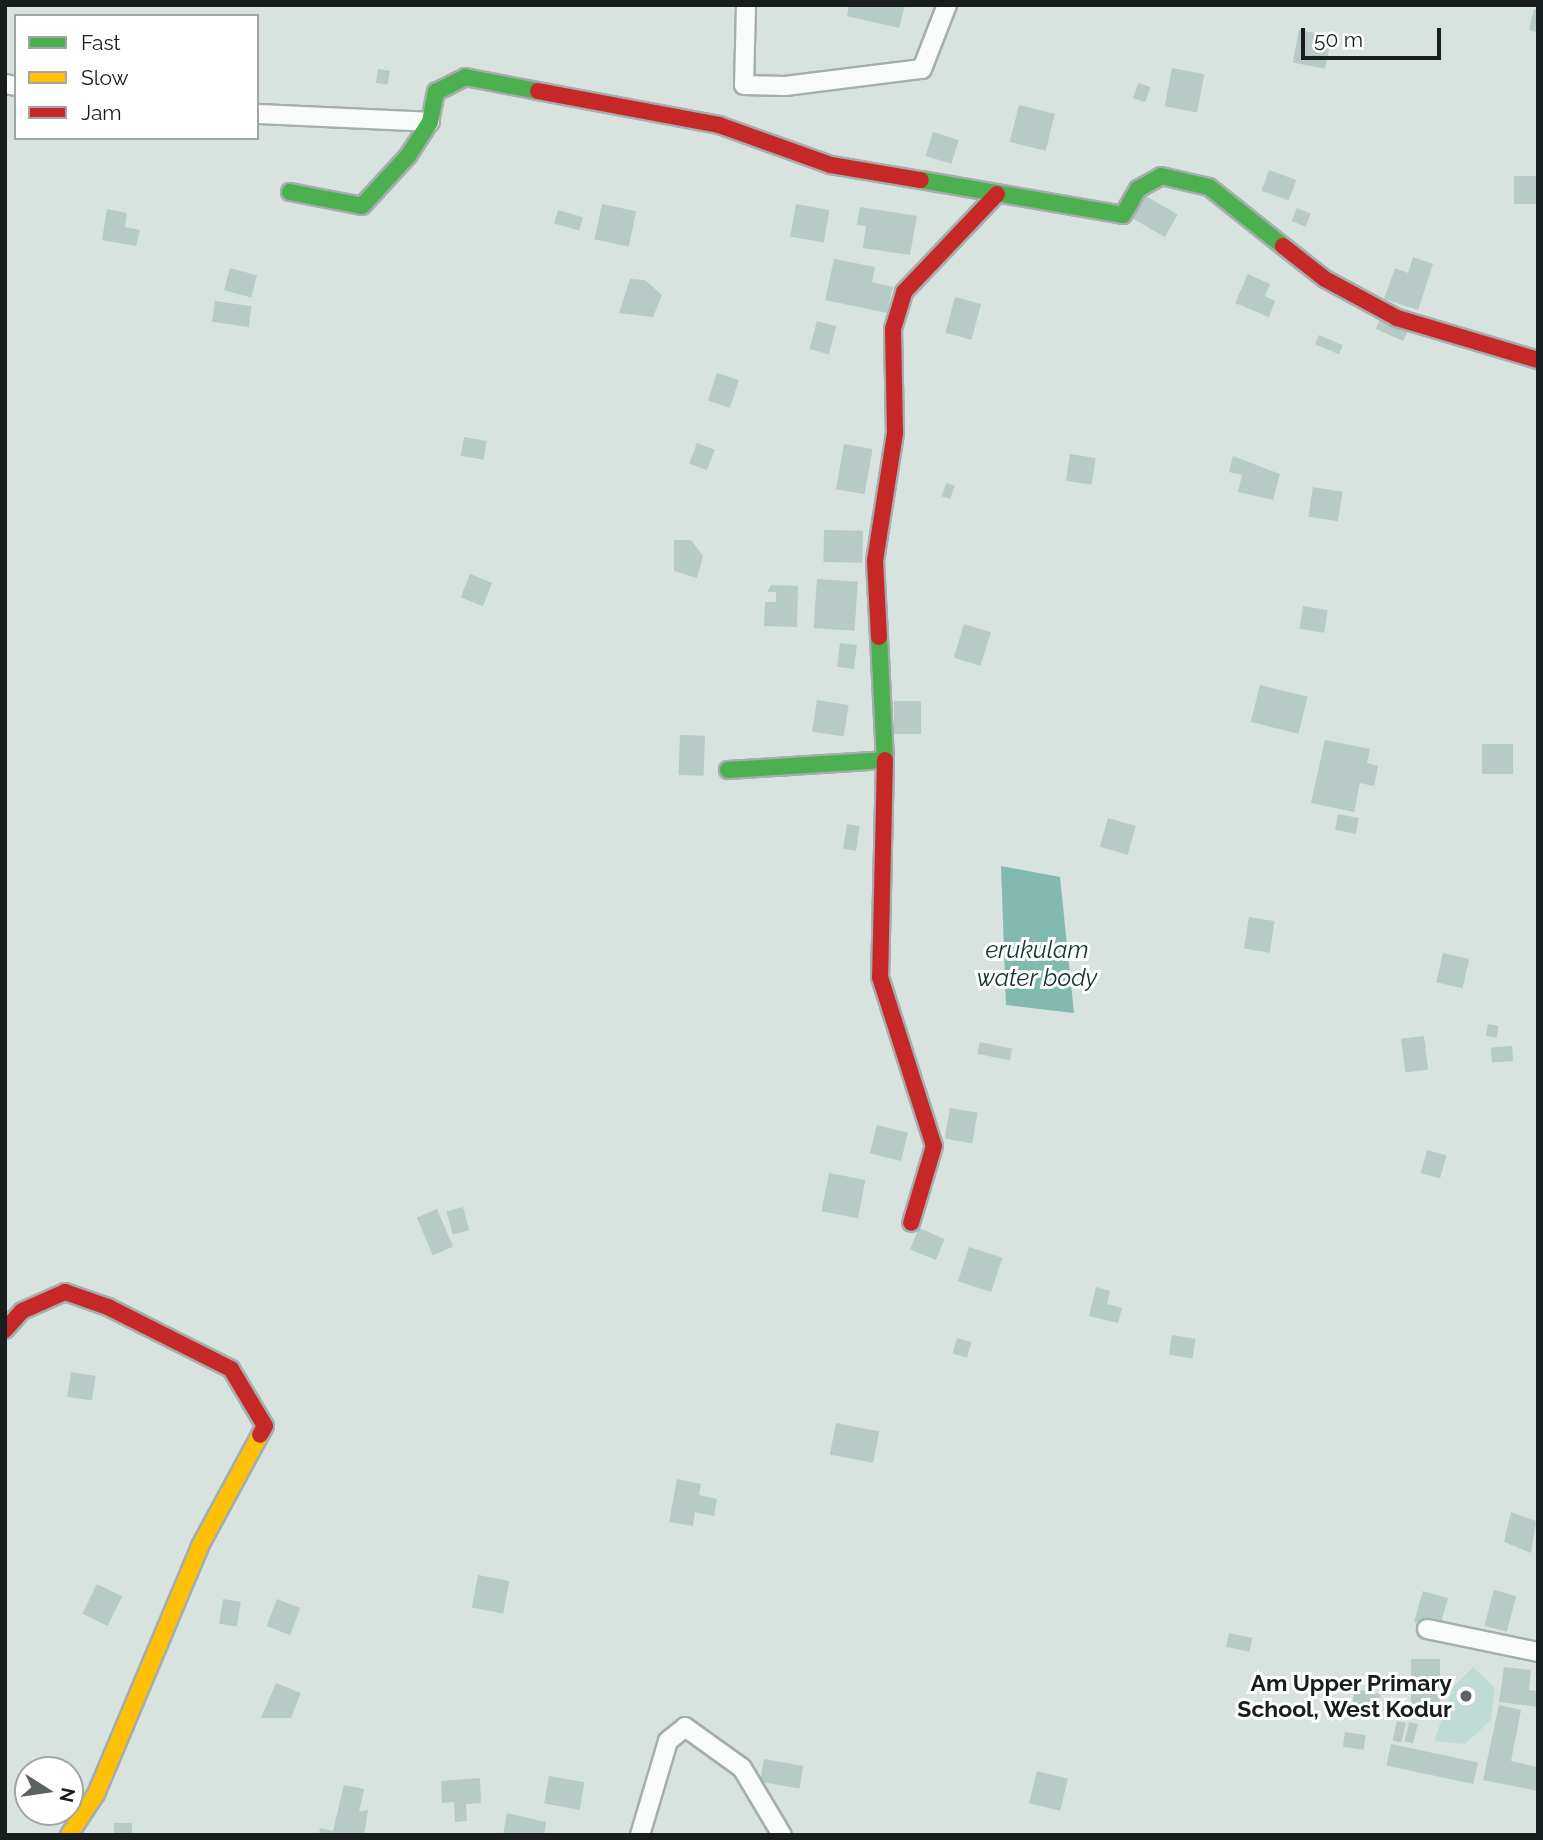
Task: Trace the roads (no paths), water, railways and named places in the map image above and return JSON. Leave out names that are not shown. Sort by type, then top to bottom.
[{"type":"street","points":[[746,5],[744,85],[785,86],[922,69],[947,5]]},
{"type":"street","points":[[290,192],[362,206],[430,122],[436,92],[465,77],[652,109],[719,125],[831,165],[1123,215],[1138,189],[1161,176],[1209,187],[1325,279],[1397,318],[1538,360]]},
{"type":"street","points":[[259,114],[430,122]]},
{"type":"street","points":[[911,1223],[934,1146],[880,977],[885,760],[875,561],[895,433],[893,329],[904,292],[997,194]]},
{"type":"street","points":[[728,769],[885,760]]},
{"type":"street","points":[[5,1330],[22,1311],[65,1292],[108,1307],[232,1369],[265,1426],[200,1546],[96,1794],[69,1835]]},
{"type":"street","points":[[1427,1629],[1538,1652]]},
{"type":"street","points":[[640,1835],[668,1741],[685,1727],[742,1768],[782,1835]]},
{"type":"water","name":"erukulam water body","points":[[1001,866],[1060,877],[1074,1013],[1006,1005]]},
{"type":"place","name":"Am Upper Primary School, West Kodur","points":[[1466,1696]]}]
